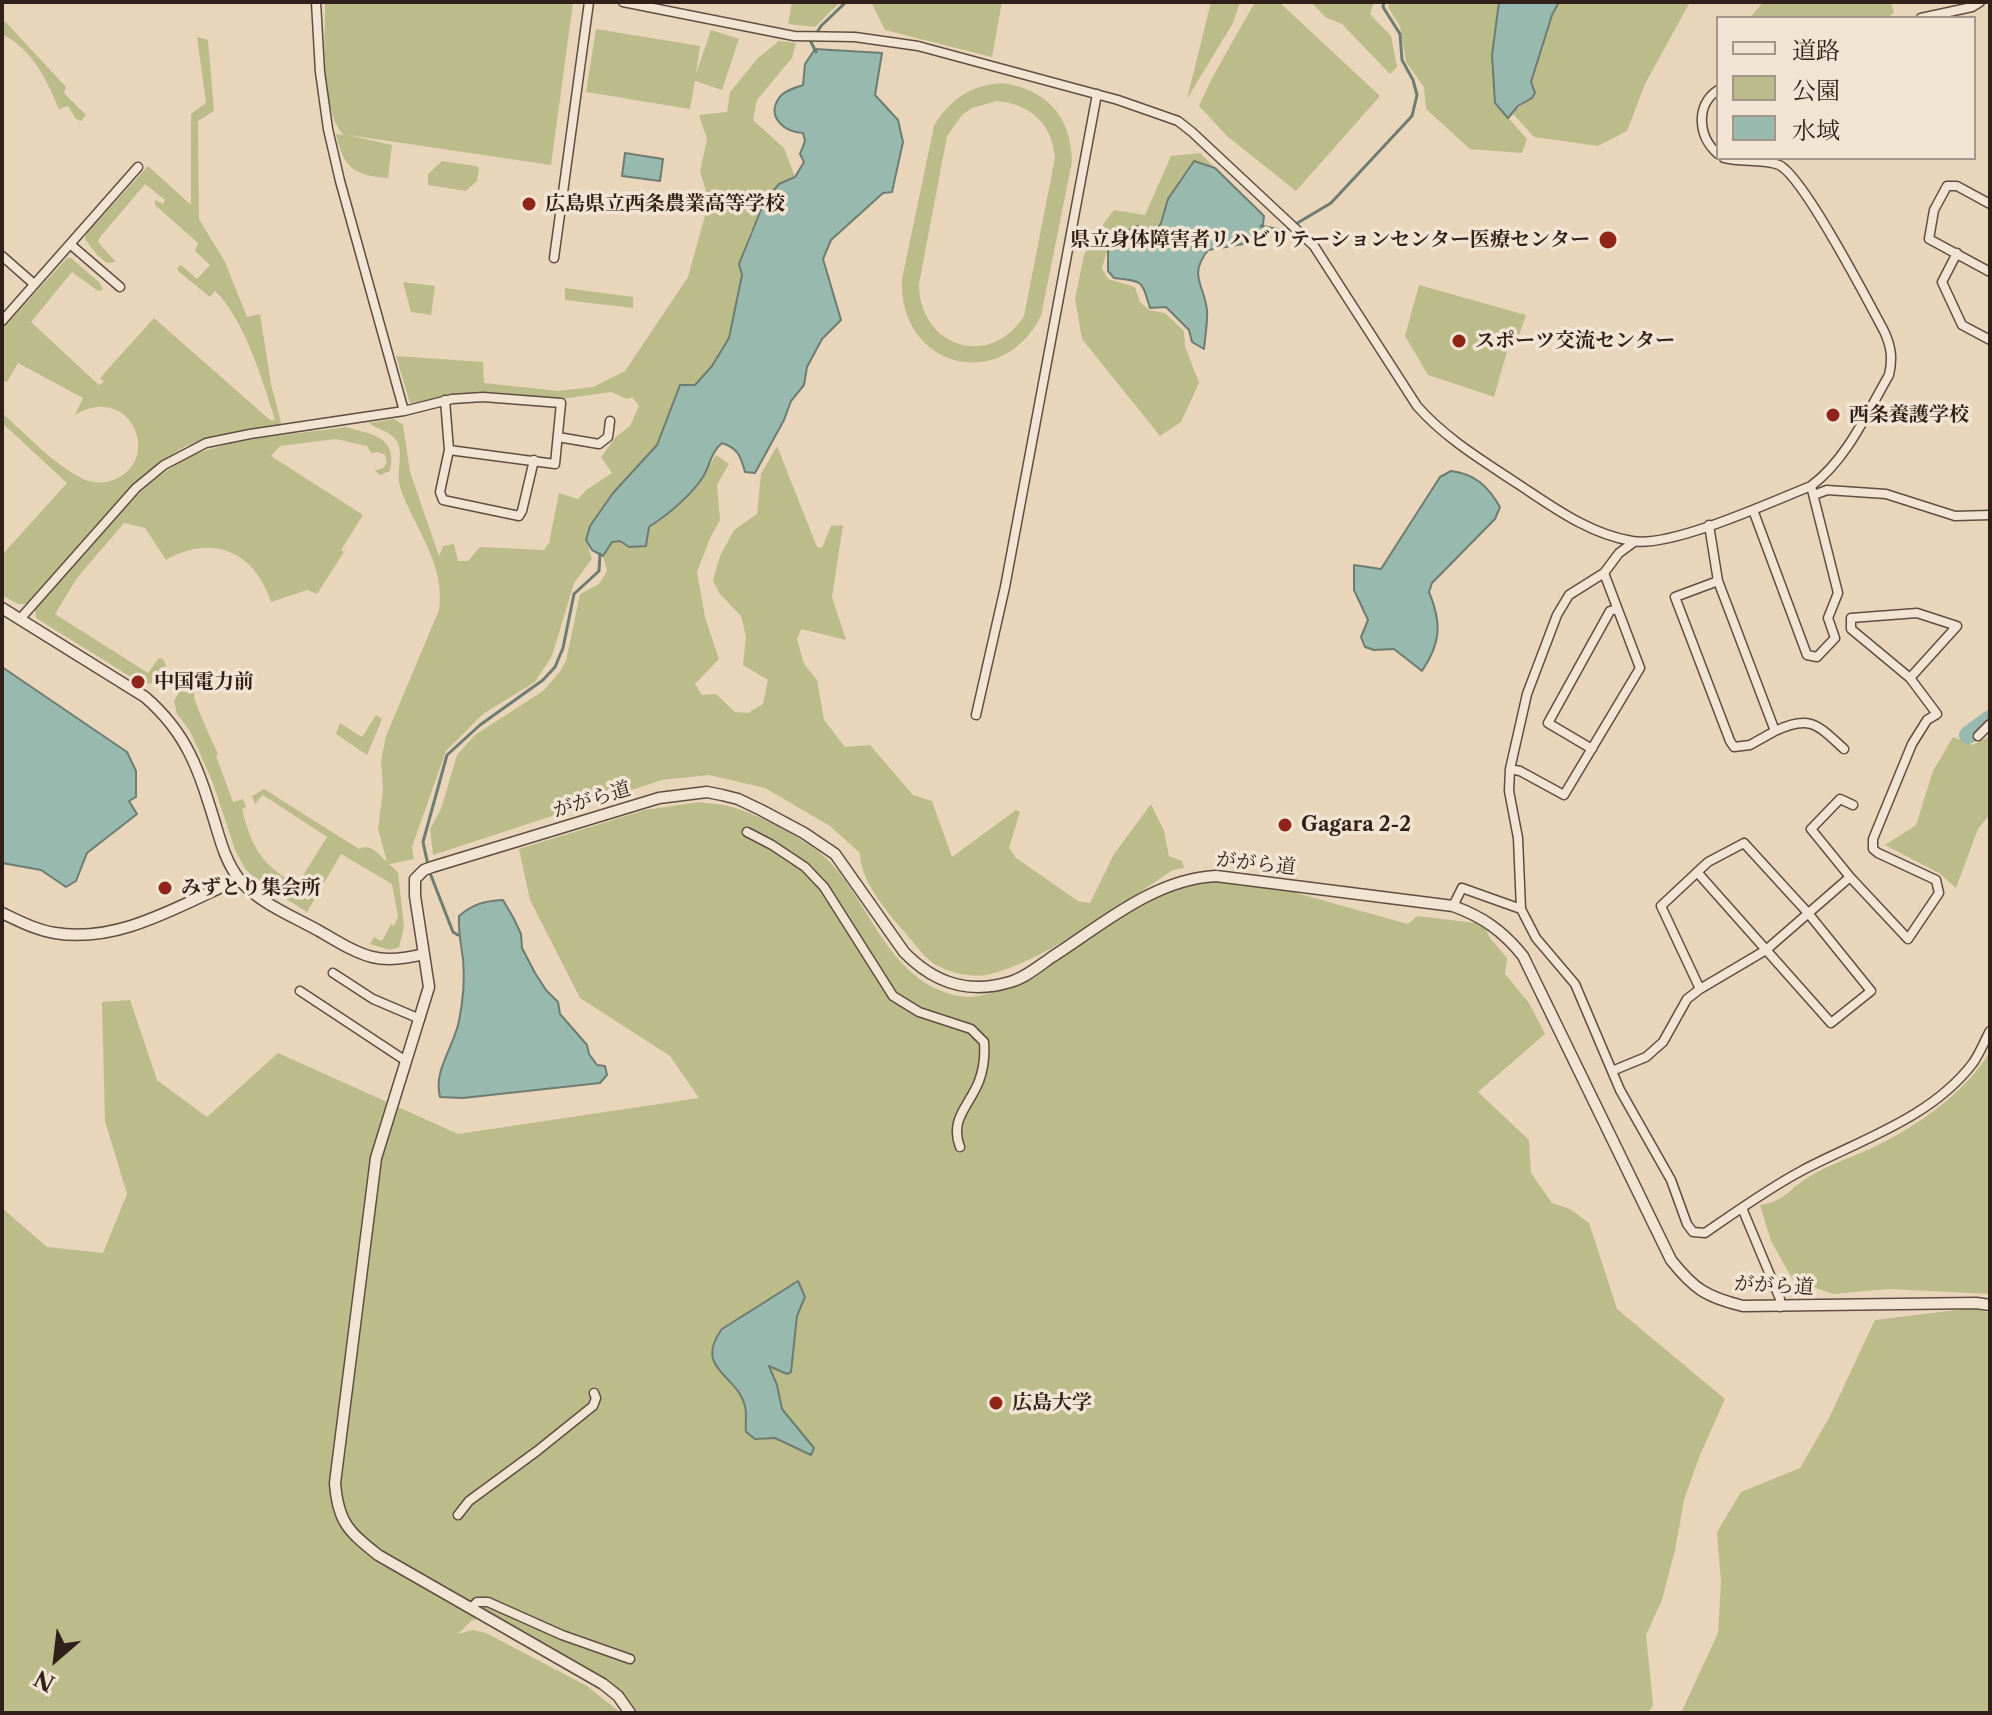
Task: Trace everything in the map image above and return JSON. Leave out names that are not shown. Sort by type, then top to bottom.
[{"type":"street","points":[[316,2],[320,72],[328,129],[404,411]]},
{"type":"street","points":[[554,258],[589,2]]},
{"type":"street","points":[[623,2],[805,36],[855,37],[918,46],[1097,94],[1178,121],[1320,254],[1417,406],[1434,426],[1551,506],[1592,530],[1634,542],[1673,539],[1814,487],[1838,459],[1889,375],[1891,345],[1829,232],[1788,172],[1772,163],[1743,160]]},
{"type":"street","points":[[1930,16],[1972,7],[1980,2]]},
{"type":"street","points":[[1716,92],[1705,102],[1701,121],[1707,142],[1716,152]]},
{"type":"street","points":[[976,715],[1005,587],[1097,94]]},
{"type":"street","points":[[4,316],[138,167]]},
{"type":"street","points":[[1990,204],[1957,186],[1947,186],[1934,210],[1929,239],[1990,272]]},
{"type":"street","points":[[70,244],[120,287]]},
{"type":"street","points":[[1957,253],[1942,282],[1962,325],[1990,340]]},
{"type":"street","points":[[2,256],[34,284]]},
{"type":"street","points":[[20,619],[136,488],[182,455],[206,443],[404,411],[445,400],[483,397],[561,403],[555,464],[449,450]]},
{"type":"street","points":[[445,400],[449,450],[440,492],[443,500],[519,516],[534,460]]},
{"type":"street","points":[[558,437],[599,444],[608,437],[610,421]]},
{"type":"street","points":[[1814,487],[1886,494],[1964,518],[1990,515]]},
{"type":"street","points":[[1753,510],[1807,655],[1817,657],[1835,638],[1828,618],[1838,593],[1814,487]]},
{"type":"street","points":[[1709,525],[1718,581],[1775,731]]},
{"type":"street","points":[[1634,542],[1619,553],[1604,573],[1569,595],[1557,615],[1527,694],[1510,769],[1509,791],[1518,838],[1521,909],[1536,938],[1575,984],[1620,1090],[1671,1180],[1687,1224],[1693,1232],[1705,1233],[1803,1170],[1885,1132],[1953,1084],[1973,1063],[1990,1031]]},
{"type":"street","points":[[1510,769],[1520,771],[1564,795],[1640,668],[1604,573]]},
{"type":"street","points":[[1718,581],[1675,597],[1734,747],[1750,745],[1791,724],[1805,721],[1820,727],[1844,749]]},
{"type":"street","points":[[2,608],[145,697],[162,712],[192,754],[226,858],[239,879],[259,896],[360,954],[382,961],[424,954],[429,987],[376,1158],[335,1483],[337,1509],[353,1535],[378,1555],[603,1684],[618,1696],[630,1713]]},
{"type":"street","points":[[1592,749],[1548,723],[1610,611],[1617,609]]},
{"type":"street","points":[[1853,805],[1840,799],[1811,829],[1850,877],[1908,939],[1939,893],[1936,880],[1873,849],[1873,839],[1912,744],[1927,720],[1937,714],[1910,678],[1851,629],[1851,618],[1917,613],[1957,626],[1910,678]]},
{"type":"street","points":[[1978,736],[1990,724]]},
{"type":"street","name":"ががら道","points":[[424,954],[415,879],[428,868],[659,798],[707,792],[749,804],[835,854],[914,963],[943,981],[974,988],[1013,982],[1138,902],[1169,885],[1200,877],[1216,876],[1453,906],[1486,920],[1523,956],[1664,1248],[1691,1285],[1713,1299],[1743,1306],[1990,1305]]},
{"type":"street","points":[[747,832],[805,867],[824,887],[893,996],[919,1012],[960,1024],[979,1034],[984,1042],[983,1067],[957,1124],[956,1137],[960,1147]]},
{"type":"street","points":[[1697,872],[1831,1023],[1871,991],[1808,913],[1744,843],[1708,862],[1697,872],[1661,906],[1700,989]]},
{"type":"street","points":[[1612,1071],[1646,1057],[1663,1042],[1687,999],[1766,950],[1850,877]]},
{"type":"street","points":[[2,913],[54,933],[83,936],[108,933],[239,879]]},
{"type":"street","points":[[1453,906],[1462,888],[1521,909]]},
{"type":"street","points":[[333,973],[373,999],[420,1019]]},
{"type":"street","points":[[300,991],[406,1061]]},
{"type":"street","points":[[1742,1208],[1780,1299],[1780,1307]]},
{"type":"street","points":[[458,1515],[469,1501],[593,1406],[594,1393]]},
{"type":"street","points":[[471,1608],[477,1602],[488,1602],[562,1635],[630,1659]]},
{"type":"green space","points":[[325,2],[573,3],[551,165],[348,135],[392,145],[388,178],[367,175],[352,168],[342,155],[336,134],[343,135],[335,122],[327,89]]},
{"type":"green space","points":[[792,2],[840,2],[815,27],[788,24]]},
{"type":"green space","points":[[871,2],[1002,2],[992,57],[885,30]]},
{"type":"green space","points":[[1211,2],[1240,2],[1233,23],[1187,99]]},
{"type":"green space","points":[[1255,2],[1279,2],[1380,96],[1296,191],[1227,136],[1199,106]]},
{"type":"green space","points":[[1311,2],[1374,2],[1370,14],[1391,36],[1397,67],[1390,74],[1342,24],[1325,17]]},
{"type":"green space","points":[[1390,2],[1499,2],[1492,55],[1495,103],[1527,139],[1522,153],[1470,149],[1426,109],[1424,87],[1406,62],[1400,26],[1388,7]]},
{"type":"green space","points":[[1559,2],[1690,2],[1645,84],[1627,131],[1598,146],[1534,137],[1513,114],[1534,93],[1531,82]]},
{"type":"green space","points":[[1763,2],[1891,2],[1894,13],[1890,16],[1752,16]]},
{"type":"green space","points":[[2,18],[66,87],[64,93],[86,115],[81,121],[76,119],[68,106],[59,109],[30,57],[2,34]]},
{"type":"green space","points":[[596,29],[700,46],[696,74],[711,30],[739,39],[722,90],[695,81],[690,109],[586,92]]},
{"type":"green space","points":[[197,37],[208,40],[214,111],[198,121],[199,219],[225,262],[247,317],[260,314],[271,384],[282,426],[205,439],[184,447],[157,464],[132,485],[26,604],[18,604],[2,595],[2,555],[67,483],[2,423],[2,413],[50,457],[94,482],[113,480],[128,471],[136,457],[138,443],[134,428],[125,416],[112,408],[95,407],[75,415],[83,398],[18,363],[7,382],[2,380],[2,329],[67,258],[71,258],[100,283],[103,290],[98,291],[72,272],[31,322],[99,385],[104,382],[100,378],[154,318],[270,420],[275,420],[251,351],[235,317],[215,291],[210,297],[178,271],[181,265],[197,279],[210,265],[195,251],[198,243],[155,205],[155,200],[163,204],[165,200],[145,184],[100,237],[98,242],[116,262],[107,263],[85,239],[86,234],[148,166],[191,205],[191,114],[206,103]]},
{"type":"green space","points":[[779,41],[796,43],[792,58],[757,100],[753,120],[784,148],[795,177],[779,184],[764,202],[749,235],[739,264],[742,275],[729,338],[712,366],[667,421],[657,445],[598,513],[586,539],[592,559],[574,583],[552,656],[535,682],[483,714],[446,751],[412,847],[414,859],[389,864],[398,872],[404,927],[399,947],[390,950],[370,944],[374,937],[382,941],[398,916],[392,884],[341,854],[307,912],[261,883],[246,870],[235,850],[213,783],[190,731],[177,714],[174,701],[186,680],[192,677],[195,701],[218,754],[216,756],[233,802],[243,799],[246,807],[242,809],[250,835],[260,854],[275,870],[297,885],[327,837],[263,795],[255,804],[252,796],[264,789],[359,849],[372,849],[387,862],[378,829],[383,789],[381,761],[386,736],[439,610],[440,593],[433,562],[400,487],[398,443],[369,423],[394,419],[403,425],[410,472],[439,556],[443,546],[454,544],[458,561],[468,561],[480,547],[544,550],[549,543],[559,493],[578,499],[612,473],[601,457],[616,437],[630,426],[639,406],[632,397],[627,399],[611,392],[562,399],[484,393],[410,403],[396,356],[483,362],[484,383],[558,391],[593,387],[625,371],[688,277],[709,201],[700,171],[707,139],[699,115],[727,112],[730,92],[758,58]]},
{"type":"green space","points":[[1001,83],[1031,91],[1053,108],[1067,131],[1072,162],[1041,316],[1023,341],[1002,356],[978,362],[955,360],[934,350],[916,333],[905,309],[902,279],[934,126],[954,101],[980,87]],"holes":[[[997,101],[1030,111],[1038,118],[1049,135],[1055,158],[1024,316],[1010,333],[993,343],[976,346],[959,344],[943,336],[931,323],[922,306],[919,284],[947,136],[962,115],[972,108]]]},
{"type":"green space","points":[[1200,153],[1215,168],[1194,161],[1168,199],[1155,234],[1108,247],[1102,268],[1108,279],[1135,287],[1140,302],[1149,310],[1165,313],[1184,331],[1185,346],[1199,383],[1181,422],[1160,436],[1082,339],[1075,299],[1084,255],[1114,210],[1145,215],[1171,156]]},
{"type":"green space","points":[[442,161],[476,166],[479,168],[477,181],[466,191],[428,185],[428,174]]},
{"type":"green space","points":[[403,282],[435,286],[431,315],[411,312]]},
{"type":"green space","name":"スポーツ交流センター","points":[[1419,285],[1526,315],[1517,341],[1510,341],[1494,397],[1428,375],[1405,336]]},
{"type":"green space","points":[[565,288],[633,297],[633,308],[565,300]]},
{"type":"green space","points":[[345,427],[380,438],[390,450],[390,471],[380,475],[375,471],[387,463],[385,455],[371,453],[367,446],[336,439],[280,446],[271,456],[363,515],[317,594],[307,590],[271,602],[254,571],[230,552],[200,548],[166,560],[145,528],[124,523],[77,578],[55,614],[148,673],[162,658],[166,665],[156,681],[149,684],[139,682],[36,618],[35,608],[113,519],[158,477],[182,461],[239,442]]},
{"type":"green space","points":[[777,446],[817,547],[822,548],[831,526],[843,525],[832,597],[846,640],[801,629],[797,639],[804,664],[817,680],[824,720],[845,747],[870,745],[913,795],[932,801],[952,857],[1016,810],[1020,812],[1009,848],[1016,858],[1078,901],[1090,903],[1114,854],[1151,804],[1164,831],[1169,856],[1182,861],[1184,868],[1173,870],[1082,930],[1032,958],[986,975],[973,976],[945,969],[924,955],[874,893],[864,873],[860,853],[830,826],[765,788],[709,775],[662,780],[433,855],[430,829],[441,809],[457,755],[475,735],[543,691],[559,673],[566,661],[580,594],[599,584],[607,571],[603,556],[612,542],[628,539],[658,522],[685,496],[716,455],[729,464],[717,485],[720,520],[697,572],[705,617],[719,659],[695,684],[702,695],[716,694],[735,712],[748,713],[763,704],[768,680],[743,665],[746,637],[741,616],[719,593],[713,580],[720,556],[734,530],[757,514],[761,474]]},
{"type":"green space","points":[[376,715],[382,719],[367,755],[336,734],[340,723],[362,737]]},
{"type":"green space","points":[[1990,736],[1990,814],[1978,829],[1956,888],[1939,873],[1885,845],[1916,825],[1933,771],[1953,737],[1973,745]]},
{"type":"green space","name":"広島大学","points":[[699,802],[745,811],[807,843],[841,875],[881,936],[911,972],[931,986],[954,995],[982,995],[1011,985],[1136,899],[1167,882],[1197,873],[1242,877],[1408,924],[1417,916],[1484,924],[1490,938],[1507,958],[1505,974],[1529,1003],[1545,1034],[1478,1092],[1529,1140],[1531,1173],[1552,1203],[1570,1209],[1589,1223],[1617,1309],[1725,1399],[1684,1500],[1662,1600],[1646,1635],[1653,1705],[1648,1713],[630,1713],[618,1696],[486,1616],[471,1621],[458,1634],[473,1630],[486,1633],[587,1686],[621,1713],[2,1713],[2,1208],[47,1247],[103,1253],[127,1194],[105,1121],[102,1002],[130,1000],[157,1080],[207,1117],[278,1053],[458,1134],[699,1098],[670,1056],[580,998],[530,900],[519,849],[645,810]]},
{"type":"green space","points":[[1990,1052],[1990,1294],[1889,1289],[1833,1294],[1793,1280],[1771,1241],[1760,1205],[1780,1198],[1814,1174],[1870,1149],[1921,1120],[1966,1083]]},
{"type":"green space","points":[[1973,1308],[1990,1313],[1990,1713],[1681,1713],[1718,1633],[1721,1582],[1717,1532],[1741,1492],[1800,1468],[1829,1418],[1875,1320]]},
{"type":"water","points":[[1499,2],[1559,2],[1531,82],[1535,93],[1508,118],[1495,103],[1492,55]]},
{"type":"water","points":[[815,49],[882,53],[875,95],[898,120],[903,142],[892,192],[883,193],[831,240],[823,259],[841,320],[822,339],[807,367],[804,385],[791,401],[755,473],[745,472],[738,454],[722,443],[692,492],[649,527],[646,546],[629,547],[620,541],[612,542],[603,556],[592,550],[586,540],[590,526],[613,493],[657,445],[680,385],[695,385],[712,366],[729,338],[742,275],[739,264],[764,202],[779,184],[795,177],[804,162],[800,154],[805,141],[803,133],[784,127],[775,111],[781,96],[803,85],[805,64]]},
{"type":"water","points":[[625,153],[663,159],[660,181],[622,176]]},
{"type":"water","points":[[1194,161],[1215,168],[1264,216],[1261,241],[1208,250],[1202,259],[1198,274],[1207,310],[1204,349],[1192,342],[1189,330],[1166,307],[1150,308],[1140,284],[1114,278],[1108,271],[1108,247],[1137,226],[1155,233],[1168,199]]},
{"type":"water","points":[[1451,471],[1480,482],[1500,507],[1495,519],[1432,583],[1429,592],[1438,633],[1422,671],[1394,649],[1365,647],[1361,637],[1368,620],[1354,590],[1354,565],[1381,569],[1440,477]]},
{"type":"water","points":[[2,667],[127,752],[136,771],[136,797],[129,801],[137,814],[87,853],[76,881],[66,887],[41,870],[2,863]]},
{"type":"water","points":[[503,900],[521,934],[522,948],[546,990],[558,1002],[560,1014],[587,1045],[597,1065],[605,1066],[607,1075],[600,1083],[463,1098],[440,1097],[439,1077],[456,1031],[463,998],[464,967],[459,916],[479,904]]},
{"type":"water","points":[[798,1281],[805,1297],[797,1316],[791,1372],[787,1374],[769,1366],[782,1409],[814,1448],[811,1455],[775,1438],[755,1439],[746,1432],[746,1409],[741,1395],[714,1363],[712,1353],[722,1329]]},
{"type":"waterway","points":[[816,52],[811,42],[821,26],[846,2]]},
{"type":"waterway","points":[[1261,226],[1284,231],[1331,203],[1412,116],[1417,95],[1402,60],[1400,34],[1383,7],[1384,2]]},
{"type":"waterway","points":[[428,865],[423,842],[447,755],[480,725],[543,680],[555,667],[563,648],[574,594],[599,571],[600,554]]},
{"type":"waterway","points":[[1968,735],[1990,719]]},
{"type":"waterway","points":[[430,873],[453,932],[458,935]]},
{"type":"place","name":"広島県立西条農業高等学校","points":[[529,204]]},
{"type":"place","name":"県立身体障害者リハビリテーションセンター医療センター","points":[[1608,240]]},
{"type":"place","name":"スポーツ交流センター","points":[[1459,341]]},
{"type":"place","name":"西条養護学校","points":[[1833,415]]},
{"type":"place","name":"中国電力前","points":[[138,682]]},
{"type":"place","name":"Gagara 2-2","points":[[1285,825]]},
{"type":"place","name":"みずとり集会所","points":[[165,888]]},
{"type":"place","name":"広島大学","points":[[996,1403]]}]
